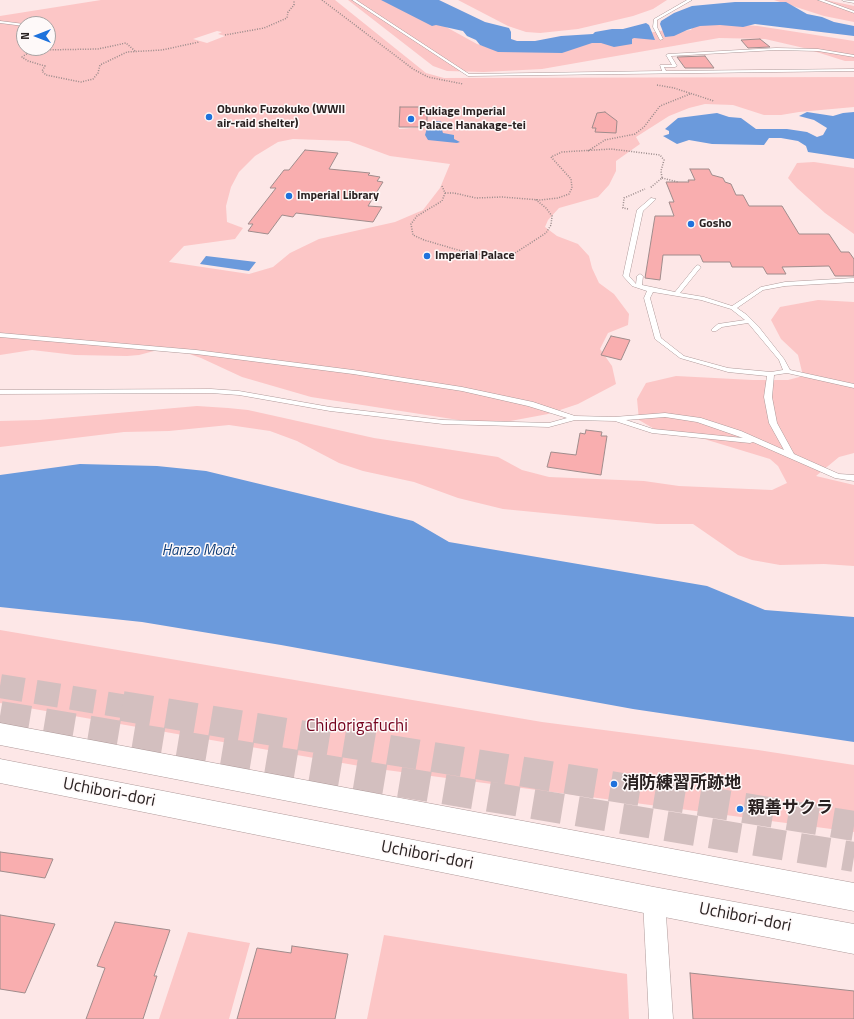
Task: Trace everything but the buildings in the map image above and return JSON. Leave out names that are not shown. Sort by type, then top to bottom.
[{"type":"main road","points":[[0,734],[854,897]]},
{"type":"main road","name":"Uchibori-dori","points":[[0,771],[654,901],[854,939]]},
{"type":"street","points":[[654,901],[661,1019]]},
{"type":"lane","points":[[354,0],[468,74],[854,70]]},
{"type":"lane","points":[[661,39],[655,27],[655,20],[690,0]]},
{"type":"lane","points":[[820,0],[854,12]]},
{"type":"lane","points":[[844,0],[854,2]]},
{"type":"lane","points":[[0,22],[16,24]]},
{"type":"lane","points":[[666,73],[661,66],[675,66],[668,55],[776,49],[818,50],[854,56]]},
{"type":"lane","points":[[653,199],[640,210],[626,276],[634,285],[651,290],[702,298],[733,308],[750,321],[782,360],[786,371]]},
{"type":"lane","points":[[676,294],[698,267]]},
{"type":"lane","points":[[639,286],[640,276]]},
{"type":"lane","points":[[733,308],[761,289],[785,284],[854,280]]},
{"type":"lane","points":[[651,290],[647,298],[650,315],[658,339],[682,357],[728,370],[771,374],[786,371],[854,386]]},
{"type":"lane","points":[[714,330],[720,325],[750,321]]},
{"type":"lane","points":[[0,335],[196,352],[353,372],[462,389],[530,404],[575,418],[614,419],[665,415],[698,420],[760,442],[838,476],[854,478]]},
{"type":"lane","points":[[771,374],[768,397],[773,423],[791,456]]},
{"type":"lane","points":[[0,392],[211,391],[239,393],[330,409],[442,422],[549,425],[575,418]]},
{"type":"lane","points":[[614,419],[652,431],[760,442]]},
{"type":"path","points":[[225,35],[264,28],[287,18],[288,12],[294,5],[294,0]]},
{"type":"path","points":[[135,51],[126,43],[98,49],[40,50],[28,53],[22,57],[28,61],[45,66],[42,71],[46,75],[81,82],[93,79],[98,73],[100,65],[110,59],[135,51],[162,50],[199,42]]},
{"type":"path","points":[[588,152],[597,144],[605,140],[635,134],[644,127],[660,106],[691,93]]},
{"type":"path","points":[[445,193],[454,193],[476,198],[558,198],[569,194],[572,188],[571,179],[567,173],[554,162],[551,156],[562,152],[588,152],[611,149],[660,155],[664,160],[661,171],[662,178]]},
{"type":"path","points":[[662,178],[678,182]]},
{"type":"path","points":[[640,210],[623,208],[624,198],[651,187],[662,178]]},
{"type":"path","points":[[442,186],[445,193],[442,201],[417,216],[411,224],[413,235],[424,240],[458,250],[492,257],[512,255],[546,233],[551,225],[552,216],[546,208],[535,199]]},
{"type":"green space","points":[[101,0],[335,0],[426,73],[444,78],[854,77],[854,107],[781,115],[764,115],[733,105],[705,104],[689,108],[669,116],[636,137],[640,144],[616,161],[616,171],[609,185],[598,197],[559,208],[548,220],[545,227],[557,236],[578,244],[589,256],[592,268],[599,283],[614,294],[629,314],[628,325],[608,333],[600,349],[612,366],[616,384],[578,404],[548,414],[505,422],[465,421],[311,397],[242,377],[201,358],[169,347],[139,355],[127,356],[75,355],[32,350],[0,355],[0,16]],"holes":[[[217,31],[222,32],[218,34],[225,36],[207,43],[193,39]],[[400,107],[424,109],[425,122],[429,123],[428,125],[424,127],[399,129]],[[293,139],[349,141],[390,156],[450,164],[440,188],[423,210],[395,222],[319,239],[290,253],[273,267],[249,274],[169,262],[184,246],[235,239],[243,228],[227,222],[226,206],[231,187],[239,172],[255,156],[278,142]]]},
{"type":"green space","points":[[348,0],[397,0],[477,44],[496,50],[618,38],[672,29],[680,31],[691,30],[694,25],[731,24],[758,26],[854,41],[854,61],[845,61],[804,48],[765,39],[719,38],[542,69],[484,72],[447,71],[433,66]]},
{"type":"green space","points":[[458,0],[667,0],[653,9],[633,16],[578,29],[540,33],[526,32],[508,26]]},
{"type":"green space","points":[[774,0],[826,0],[854,6],[854,22],[824,16]]},
{"type":"green space","points":[[814,162],[854,168],[854,234],[825,213],[788,178],[797,163]]},
{"type":"green space","points":[[818,300],[854,302],[854,453],[839,457],[816,476],[854,485],[854,566],[824,564],[780,565],[752,560],[738,555],[693,524],[657,524],[503,509],[458,498],[414,482],[363,471],[339,463],[297,441],[270,431],[229,425],[169,431],[124,432],[0,447],[0,421],[39,420],[197,406],[248,410],[374,438],[498,457],[522,470],[549,477],[644,481],[679,486],[772,490],[787,483],[778,466],[770,459],[691,435],[656,430],[639,420],[637,399],[646,383],[676,376],[753,380],[788,380],[803,376],[798,355],[781,339],[771,320],[780,307]]},
{"type":"green space","name":"Chidorigafuchi","points":[[0,630],[542,722],[758,750],[854,765],[854,832],[371,768],[0,703]]},
{"type":"green space","points":[[188,932],[250,943],[229,1019],[159,1019]]},
{"type":"green space","points":[[384,935],[627,974],[629,1019],[367,1019]]},
{"type":"water","points":[[381,0],[439,0],[485,22],[509,28],[511,32],[511,39],[517,41],[535,41],[561,36],[593,34],[595,32],[623,29],[646,23],[649,25],[655,40],[634,38],[632,39],[632,44],[614,47],[601,43],[592,43],[562,53],[498,52],[480,45],[476,40],[467,36],[463,31],[436,25],[432,26]]},
{"type":"water","points":[[735,2],[786,2],[807,14],[854,26],[854,36],[755,24],[743,27],[720,25],[700,26],[674,36],[665,37],[660,24],[661,21],[674,13],[692,6]]},
{"type":"water","points":[[807,112],[833,116],[854,112],[854,159],[808,152],[806,146],[798,141],[781,138],[769,138],[764,145],[712,144],[689,140],[677,144],[663,136],[669,134],[669,131],[665,129],[678,118],[717,113],[729,117],[741,118],[756,129],[787,129],[807,132],[817,137],[823,135],[827,128],[814,120],[799,116]]},
{"type":"water","points":[[435,121],[440,121],[445,125],[442,130],[443,133],[454,135],[454,139],[460,142],[428,140],[425,135],[427,128]]},
{"type":"water","points":[[206,256],[256,262],[249,271],[200,264]]},
{"type":"water","name":"Hanzo Moat","points":[[80,464],[157,466],[206,471],[413,521],[449,542],[707,586],[765,610],[854,617],[854,742],[633,709],[281,645],[142,622],[0,607],[0,475]]},
{"type":"tunnel","points":[[0,686],[128,707]]},
{"type":"tunnel","points":[[122,706],[854,826]]},
{"type":"tunnel","points":[[0,716],[854,857]]},
{"type":"place","name":"Obunko Fuzokuko (WWII air-raid shelter)","points":[[209,117]]},
{"type":"place","name":"Fukiage Imperial Palace Hanakage-tei","points":[[411,119]]},
{"type":"place","name":"Imperial Library","points":[[289,196]]},
{"type":"place","name":"Gosho","points":[[691,224]]},
{"type":"place","name":"Imperial Palace","points":[[427,256]]},
{"type":"place","name":"消防練習所跡地","points":[[614,784]]},
{"type":"place","name":"親善サクラ","points":[[740,809]]}]
